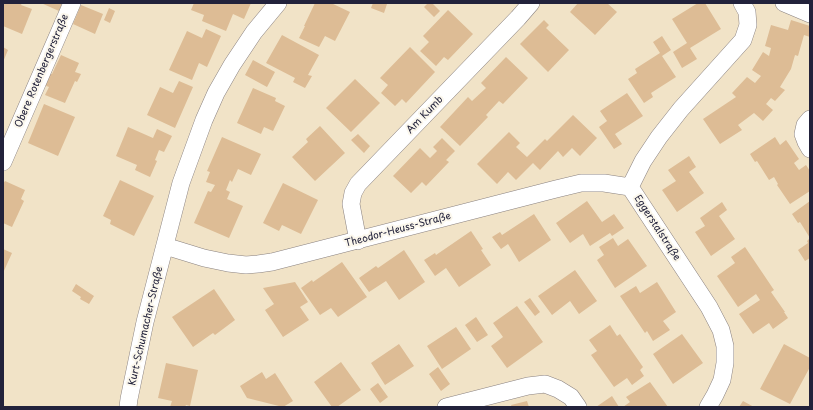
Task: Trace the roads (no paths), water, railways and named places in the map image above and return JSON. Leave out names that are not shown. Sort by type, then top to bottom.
[{"type":"street","name":"Obere Rotenbergerstraße","points":[[3,162],[72,3]]},
{"type":"street","points":[[165,246],[182,183],[204,120],[216,93],[232,65],[254,32],[278,3]]},
{"type":"street","name":"Am Kumb","points":[[358,241],[351,204],[353,193],[358,184],[531,3]]},
{"type":"street","name":"Eggerstalstraße","points":[[708,407],[722,380],[725,363],[725,346],[721,330],[709,307],[630,187],[643,161],[659,137],[681,109],[743,40],[748,25],[747,12],[742,3]]},
{"type":"street","points":[[784,3],[810,14]]},
{"type":"street","points":[[810,119],[805,125],[803,134],[810,149]]},
{"type":"street","name":"Theodor-Heuss-Straße","points":[[165,246],[204,258],[228,263],[246,265],[272,262],[582,183],[604,183],[630,187]]},
{"type":"street","name":"Kurt-Schumacher-Straße","points":[[128,407],[145,322],[165,246]]},
{"type":"street","points":[[446,407],[528,386],[545,384],[558,389],[570,397],[578,407]]}]
